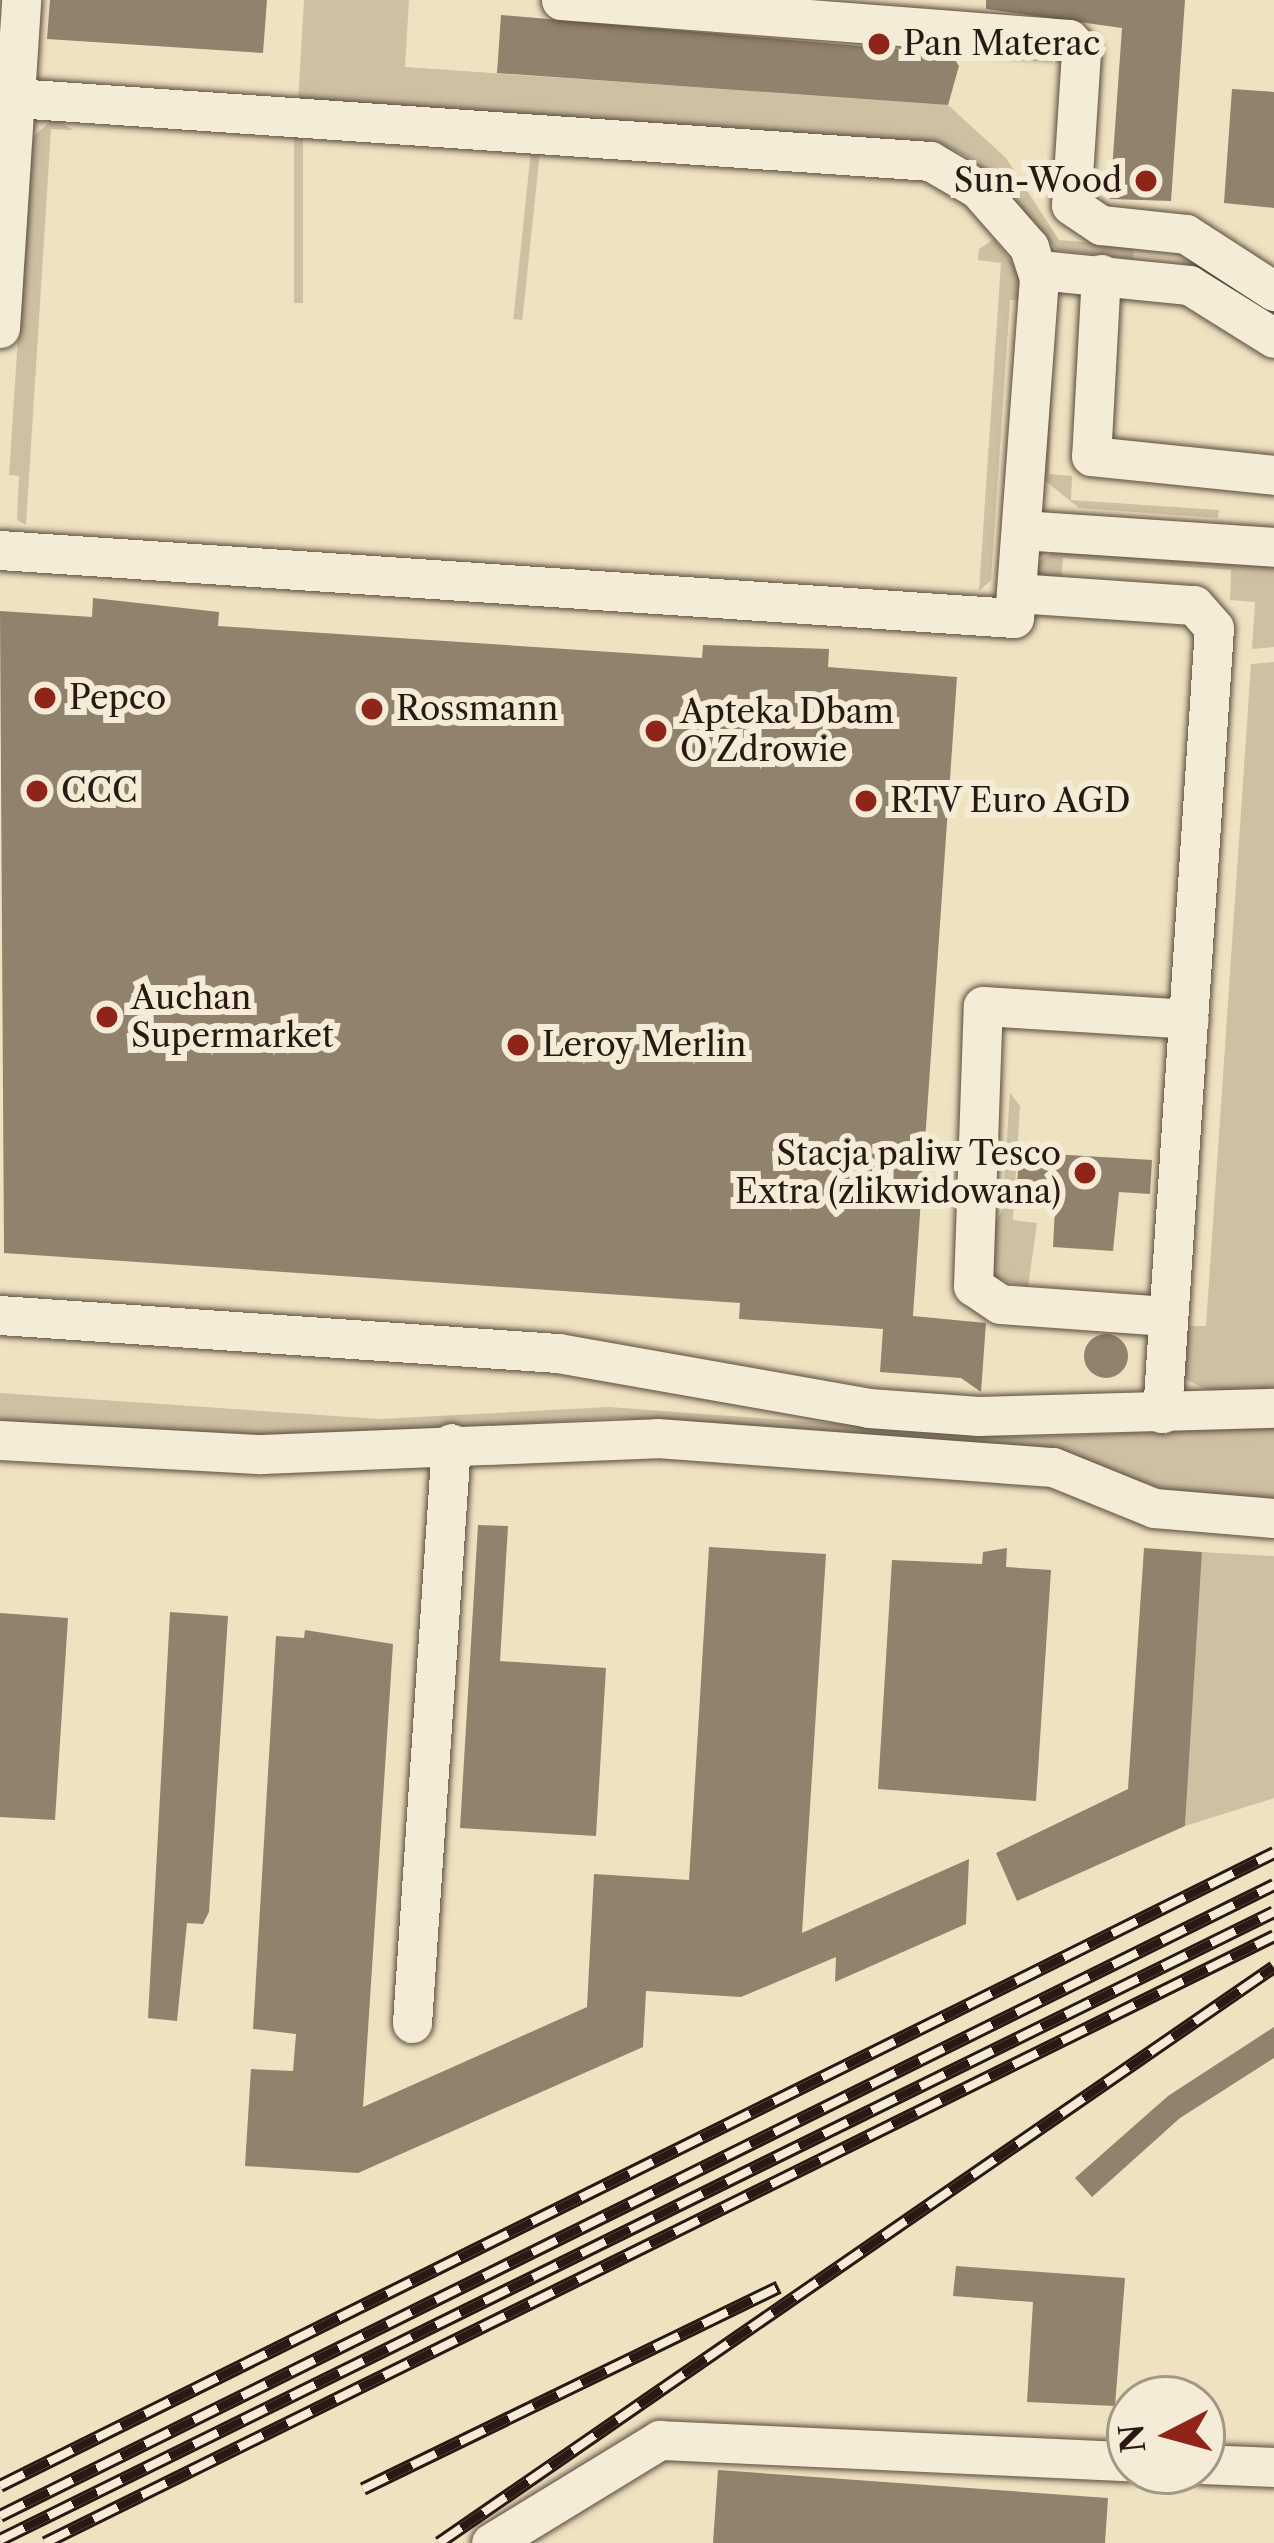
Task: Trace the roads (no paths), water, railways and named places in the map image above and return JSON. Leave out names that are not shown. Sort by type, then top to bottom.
[{"type":"lane","points":[[0,328],[21,0]]},
{"type":"lane","points":[[561,0],[1069,39],[1081,52],[1071,205],[1102,225],[1186,234],[1274,291]]},
{"type":"lane","points":[[16,98],[930,161],[968,179],[1039,270],[1015,606]]},
{"type":"lane","points":[[1039,270],[1199,289],[1274,338]]},
{"type":"lane","points":[[1101,274],[1091,456],[1274,475]]},
{"type":"lane","points":[[1021,530],[1274,548]]},
{"type":"lane","points":[[0,550],[1015,606],[1194,605],[1211,619],[1162,1413]]},
{"type":"lane","points":[[1166,1316],[1000,1304],[973,1286],[983,1006],[1189,1019]]},
{"type":"lane","points":[[0,1315],[558,1353],[869,1408],[1162,1413],[1274,1408]]},
{"type":"lane","points":[[0,1440],[262,1454],[599,1436],[1053,1467],[1154,1508],[1274,1518]]},
{"type":"lane","points":[[412,2023],[451,1443]]},
{"type":"lane","points":[[491,2543],[660,2440],[1106,2460]]},
{"type":"lane","points":[[1226,2465],[1274,2467]]},
{"type":"railway","points":[[0,2486],[1274,1853]]},
{"type":"railway","points":[[0,2516],[1274,1885]]},
{"type":"railway","points":[[0,2540],[1274,1912]]},
{"type":"railway","points":[[45,2543],[1274,1936]]},
{"type":"railway","points":[[439,2543],[1274,1967]]},
{"type":"railway","points":[[363,2489],[779,2287]]},
{"type":"place","name":"Pan Materac","points":[[879,44]]},
{"type":"place","name":"Sun-Wood","points":[[1146,181]]},
{"type":"place","name":"Pepco","points":[[45,698]]},
{"type":"place","name":"Rossmann","points":[[372,709]]},
{"type":"place","name":"Apteka Dbam O Zdrowie","points":[[656,731]]},
{"type":"place","name":"CCC","points":[[37,791]]},
{"type":"place","name":"RTV Euro AGD","points":[[866,801]]},
{"type":"place","name":"Auchan Supermarket","points":[[107,1017]]},
{"type":"place","name":"Leroy Merlin","points":[[518,1045]]},
{"type":"place","name":"Stacja paliw Tesco Extra (zlikwidowana)","points":[[1085,1173]]}]
